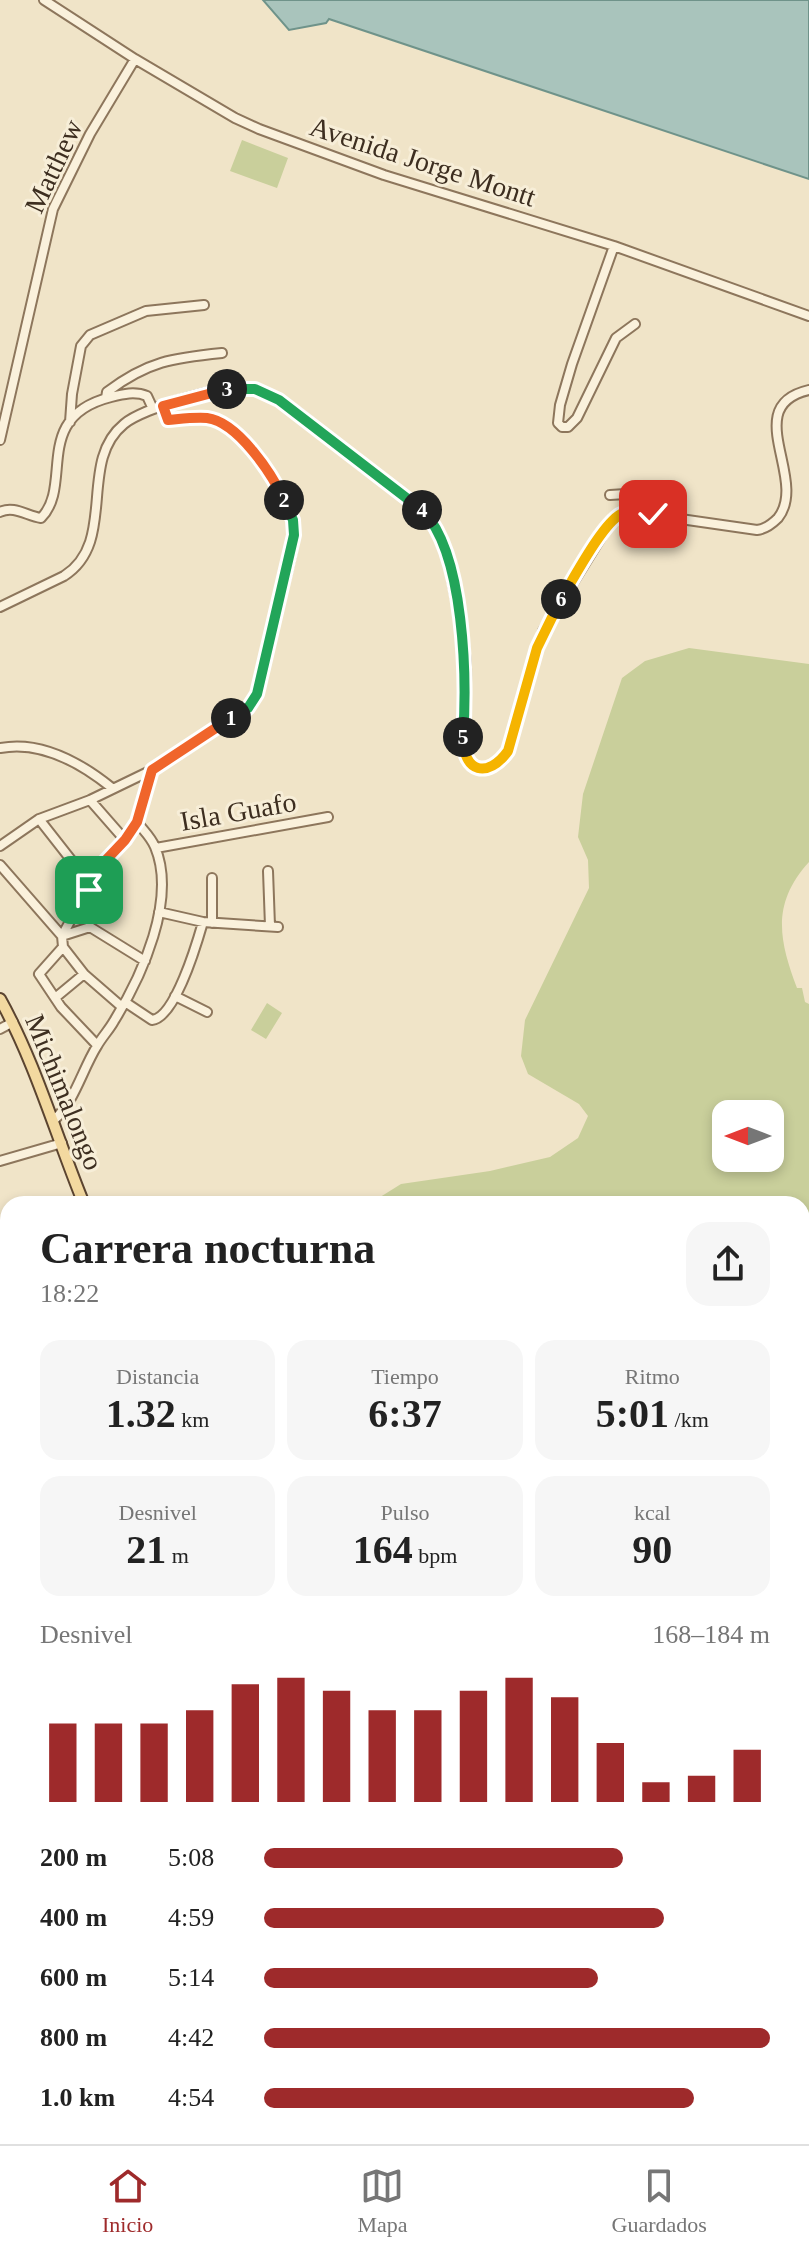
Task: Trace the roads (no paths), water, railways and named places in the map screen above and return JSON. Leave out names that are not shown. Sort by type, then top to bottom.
[{"type":"main road","name":"Michimalongo","points":[[0,999],[13,1022],[54,1120],[81,1196]]},
{"type":"street","name":"Avenida Jorge Montt","points":[[44,0],[135,59],[259,129],[384,175],[614,246],[809,316]]},
{"type":"street","name":"Matthew","points":[[0,440],[53,209],[90,134],[135,59]]},
{"type":"street","points":[[614,246],[560,405],[558,423],[562,427],[568,427],[577,418],[616,338],[635,324]]},
{"type":"street","points":[[70,422],[81,346],[90,335],[146,311],[204,305]]},
{"type":"street","points":[[106,398],[107,392],[115,386],[156,363],[222,353]]},
{"type":"street","points":[[0,607],[74,569],[88,548],[93,531],[99,472],[114,434],[133,418],[158,407],[235,387],[266,393],[410,499],[430,518],[449,564],[464,644],[463,752],[467,762],[475,768],[487,768],[496,764],[508,751],[543,631],[598,539],[625,512],[757,530],[768,527],[782,515],[793,494],[792,470],[779,422],[780,412],[788,398],[809,390]]},
{"type":"street","points":[[0,512],[18,510],[41,518],[47,512],[53,494],[57,448],[70,422],[83,410],[106,398],[139,393],[147,396],[168,420],[209,418],[228,427],[250,447],[281,494],[293,520],[294,535],[257,694],[248,708],[152,770],[90,800],[39,819],[0,846]]},
{"type":"street","points":[[610,495],[642,493],[650,499],[653,514]]},
{"type":"street","points":[[0,748],[22,745],[57,755],[79,764],[112,788]]},
{"type":"street","points":[[88,879],[125,840],[137,822],[152,770]]},
{"type":"street","points":[[90,800],[125,840]]},
{"type":"street","name":"Isla Guafo","points":[[156,848],[328,817]]},
{"type":"street","points":[[39,819],[88,879],[89,890],[62,936],[63,947],[84,974],[123,1005],[152,1020],[158,1020],[175,996],[208,922],[212,878]]},
{"type":"street","points":[[54,1120],[71,1097],[97,1045],[123,1005],[145,961],[159,912],[161,877],[156,848],[137,822]]},
{"type":"street","points":[[0,865],[62,936]]},
{"type":"street","points":[[159,912],[208,922],[274,927],[268,871]]},
{"type":"street","points":[[62,936],[90,927],[145,961]]},
{"type":"street","points":[[63,947],[39,974],[55,998],[97,1045]]},
{"type":"street","points":[[55,998],[84,974]]},
{"type":"street","points":[[175,996],[207,1012]]},
{"type":"street","points":[[0,1029],[13,1022]]},
{"type":"street","points":[[0,1161],[62,1143]]},
{"type":"water","points":[[263,0],[809,0],[809,179],[329,19],[326,23],[289,30]]}]
